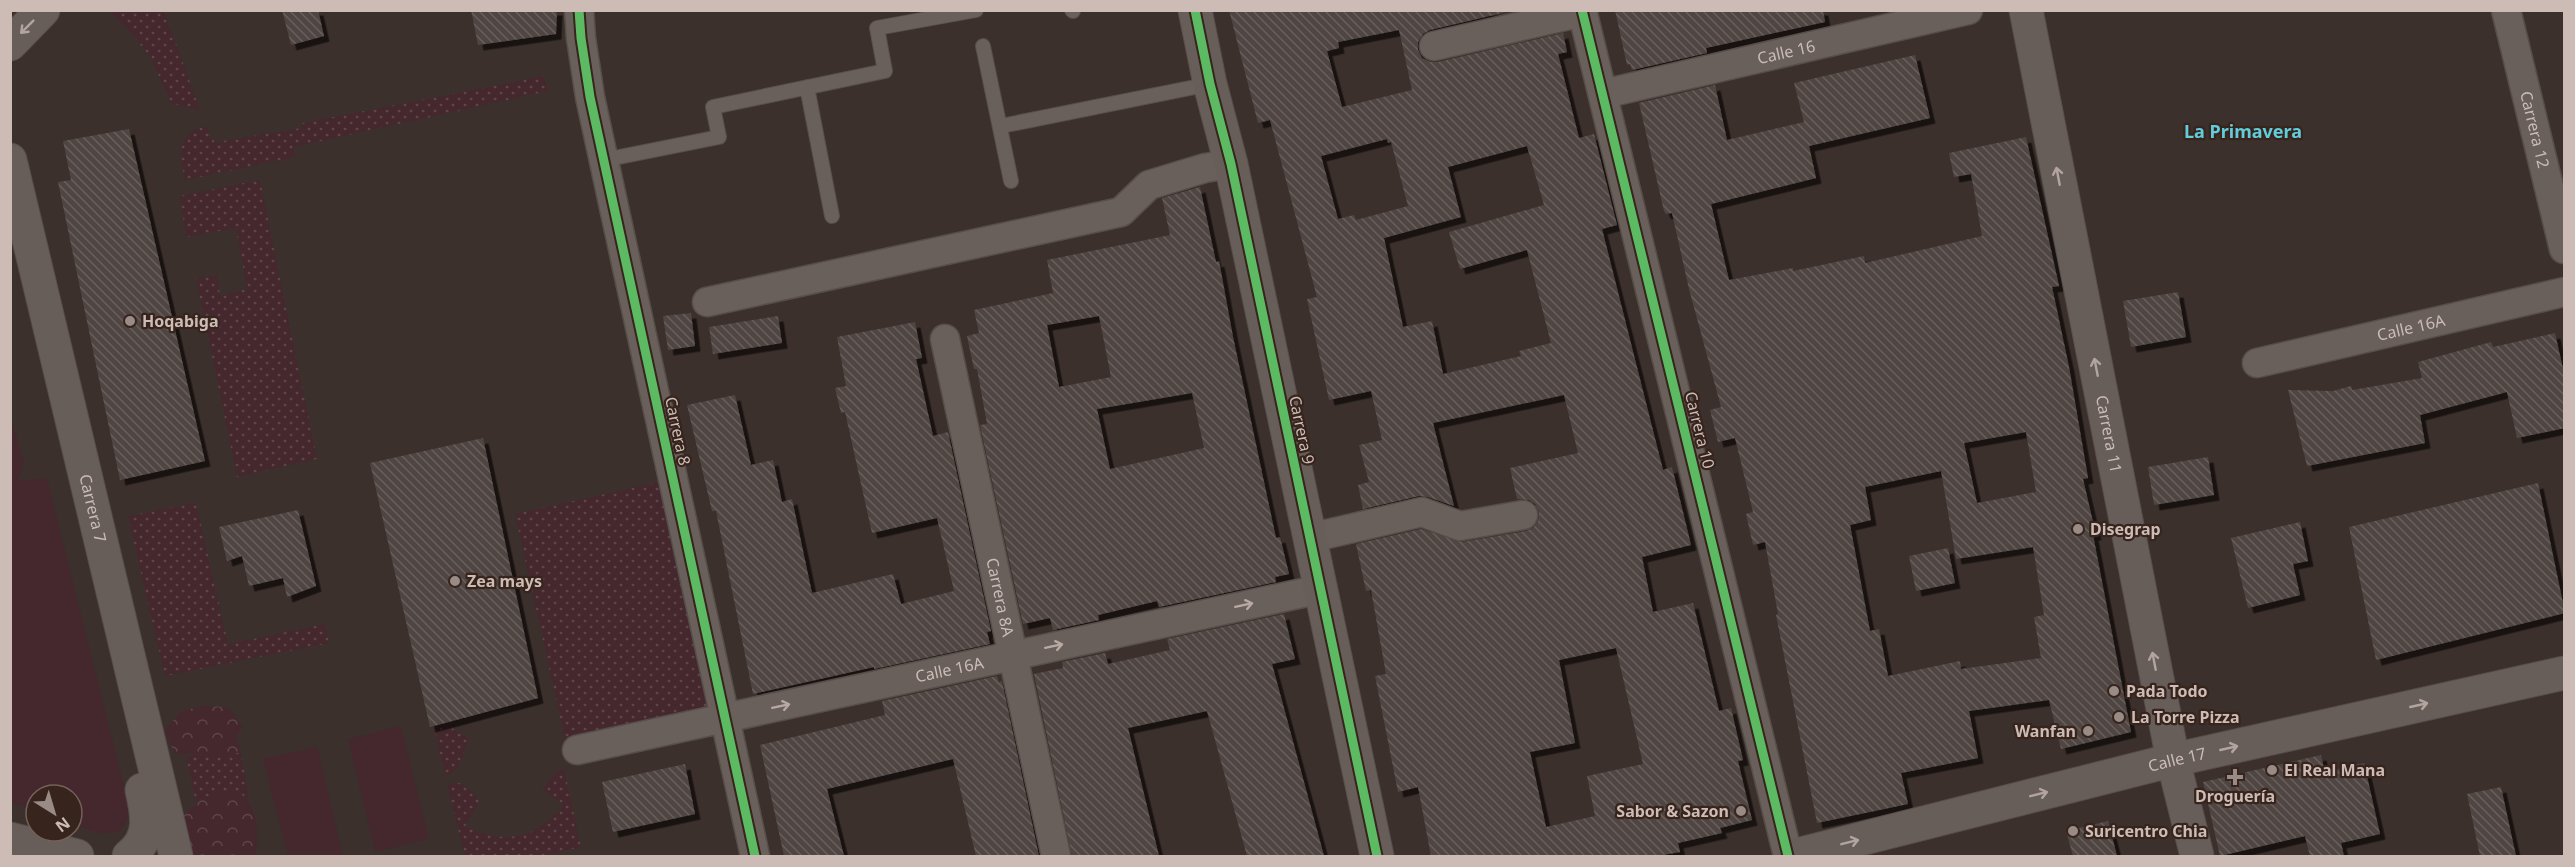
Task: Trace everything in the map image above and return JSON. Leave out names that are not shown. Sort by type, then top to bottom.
[{"type":"street","points":[[10,44],[43,10]]},
{"type":"street","name":"Carrera 8","points":[[579,10],[587,81],[754,856]]},
{"type":"street","name":"Carrera 9","points":[[1195,10],[1210,84],[1231,164],[1377,856]]},
{"type":"street","name":"Calle 16","points":[[1603,94],[1968,10]]},
{"type":"street","name":"Carrera 11","points":[[2026,10],[2173,760],[2197,856]]},
{"type":"street","name":"Carrera 12","points":[[2506,10],[2557,183],[2565,249]]},
{"type":"street","points":[[1434,46],[1583,11]]},
{"type":"street","name":"Carrera 10","points":[[1583,11],[1788,856]]},
{"type":"street","name":"Carrera 7","points":[[10,160],[176,856]]},
{"type":"street","points":[[707,302],[1121,212],[1149,185],[1205,168],[1231,164]]},
{"type":"street","name":"Carrera 7","points":[[10,231],[147,810],[148,824],[145,837],[139,848],[129,856]]},
{"type":"street","name":"Calle 16A","points":[[2257,363],[2565,292]]},
{"type":"street","name":"Carrera 8A","points":[[945,339],[1056,856]]},
{"type":"street","points":[[1310,538],[1422,513],[1460,525],[1523,515]]},
{"type":"street","name":"Calle 16A","points":[[578,750],[1321,589]]},
{"type":"street","name":"Calle 17","points":[[1794,856],[2173,760],[2565,673]]},
{"type":"street","points":[[10,839],[77,856]]},
{"type":"lane","points":[[604,160],[719,137],[713,107],[885,71],[877,28],[976,10]]},
{"type":"lane","points":[[983,46],[1011,181]]},
{"type":"lane","points":[[1001,126],[1210,84]]},
{"type":"lane","points":[[807,87],[832,216]]},
{"type":"green space","points":[[110,11],[164,11],[200,110],[171,103],[152,60],[131,32]]},
{"type":"green space","points":[[544,76],[548,91],[294,147],[295,157],[185,180],[181,154],[184,140],[196,130],[206,126],[211,139],[217,142],[301,128],[303,123]]},
{"type":"green space","points":[[260,180],[317,459],[237,477],[196,278],[217,275],[220,296],[247,289],[236,228],[186,237],[180,196]]},
{"type":"green space","points":[[10,416],[24,462],[18,481],[47,478],[129,806],[123,827],[117,832],[101,833],[84,828],[84,783],[24,783],[24,807],[11,802]]},
{"type":"green space","points":[[673,479],[724,718],[568,753],[515,514]]},
{"type":"green space","points":[[196,503],[228,644],[325,624],[329,643],[165,676],[128,516]]},
{"type":"green space","points":[[204,705],[229,708],[243,726],[236,737],[241,752],[230,755],[175,753],[164,732],[180,712]]},
{"type":"green space","points":[[443,722],[469,739],[458,766],[445,775],[434,726]]},
{"type":"green space","points":[[401,726],[429,839],[375,852],[348,739]]},
{"type":"green space","points":[[317,747],[343,856],[288,856],[263,759]]},
{"type":"green space","points":[[241,752],[249,799],[236,793],[222,793],[196,802],[186,757],[199,754]]},
{"type":"green space","points":[[564,769],[581,847],[541,856],[465,856],[447,785],[462,784],[480,801],[465,826],[493,836],[519,836],[542,826],[564,805],[542,790],[556,772]]},
{"type":"green space","points":[[238,792],[245,798],[254,813],[257,829],[256,856],[189,856],[182,818],[195,805],[213,795]]},
{"type":"building","points":[[282,10],[318,10],[324,36],[291,45]]},
{"type":"building","points":[[471,10],[557,10],[556,34],[478,45]]},
{"type":"building","points":[[1229,10],[1515,10],[1430,30],[1423,34],[1418,42],[1418,50],[1422,58],[1430,62],[1563,33],[1567,52],[1558,54],[1579,138],[1594,134],[1617,225],[1602,229],[1663,470],[1672,467],[1691,545],[1642,557],[1653,612],[1693,603],[1719,711],[1731,708],[1743,760],[1738,761],[1752,820],[1720,828],[1722,833],[1678,843],[1680,852],[1657,856],[1431,856],[1418,787],[1398,792],[1375,676],[1386,674],[1371,590],[1366,591],[1356,544],[1421,529],[1462,542],[1526,531],[1533,528],[1538,521],[1539,512],[1535,504],[1529,500],[1517,499],[1510,468],[1578,453],[1564,395],[1433,423],[1454,506],[1419,496],[1363,509],[1358,485],[1369,482],[1359,445],[1382,440],[1371,391],[1329,400],[1307,299],[1317,297],[1270,120],[1258,123]],"holes":[[[1399,30],[1412,90],[1342,107],[1327,51],[1339,48],[1338,42]],[[1387,139],[1388,143],[1391,142],[1408,206],[1356,220],[1354,215],[1338,219],[1321,156]],[[1527,146],[1544,205],[1449,232],[1460,269],[1527,250],[1551,343],[1519,351],[1521,356],[1443,374],[1432,321],[1403,327],[1384,238],[1461,217],[1448,167]],[[1616,648],[1643,764],[1587,776],[1595,816],[1546,827],[1530,752],[1575,743],[1559,660]]]},
{"type":"building","points":[[1615,10],[1823,10],[1825,22],[1706,48],[1707,53],[1632,70],[1630,64],[1627,65]]},
{"type":"building","points":[[1915,55],[1930,118],[1809,146],[1816,178],[1711,204],[1729,280],[1793,268],[1793,271],[1864,256],[1865,263],[1982,236],[1971,174],[1954,177],[1949,153],[2026,137],[2059,286],[2052,287],[2069,367],[2088,478],[2083,479],[2096,535],[2093,535],[2131,732],[2061,749],[2049,700],[1969,711],[1978,758],[1901,773],[1908,804],[1817,823],[1776,615],[1778,614],[1765,542],[1753,545],[1746,514],[1753,512],[1735,438],[1718,442],[1710,410],[1721,407],[1689,289],[1672,213],[1666,214],[1664,211],[1639,103],[1715,85],[1727,140],[1804,122],[1794,83]],"holes":[[[2026,432],[2036,492],[1977,503],[1964,443]],[[1941,471],[1956,559],[2033,547],[2044,615],[2034,617],[2041,658],[1961,669],[1960,661],[1888,676],[1879,629],[1870,631],[1850,525],[1871,520],[1865,487]]]},
{"type":"building","name":"Hoqabiga","points":[[129,129],[205,461],[120,480],[58,182],[71,180],[63,141]]},
{"type":"building","points":[[1200,187],[1216,262],[1219,261],[1276,538],[1280,537],[1289,574],[1275,577],[1276,582],[1159,607],[1157,601],[1098,615],[1099,620],[1053,630],[1050,618],[1023,624],[980,425],[987,424],[977,369],[974,369],[967,336],[979,333],[974,310],[1053,293],[1047,260],[1170,235],[1162,198]],"holes":[[[1099,316],[1111,377],[1059,387],[1047,325]],[[1192,393],[1204,448],[1110,469],[1097,409]]]},
{"type":"building","points":[[2178,292],[2186,337],[2131,347],[2123,301]]},
{"type":"building","points":[[691,313],[695,346],[668,350],[663,316]]},
{"type":"building","points":[[778,316],[782,343],[713,354],[709,327]]},
{"type":"building","points":[[915,322],[922,358],[916,359],[933,436],[948,432],[991,631],[987,632],[990,644],[753,694],[716,511],[712,511],[687,405],[735,395],[751,465],[773,460],[782,502],[792,499],[812,593],[893,574],[901,604],[954,591],[937,518],[872,533],[845,412],[841,413],[835,388],[846,386],[837,337]]},
{"type":"building","points":[[2555,333],[2565,378],[2565,428],[2517,438],[2507,392],[2420,415],[2425,443],[2307,466],[2288,390],[2333,391],[2351,386],[2352,390],[2422,378],[2418,362],[2491,342],[2493,347]]},
{"type":"building","name":"Zea mays","points":[[483,438],[538,698],[430,727],[370,463]]},
{"type":"building","points":[[2208,457],[2214,495],[2154,505],[2148,467]]},
{"type":"building","points":[[2538,483],[2565,613],[2376,660],[2349,527]]},
{"type":"building","points":[[298,510],[316,586],[287,597],[283,578],[249,586],[242,556],[227,561],[219,527]]},
{"type":"building","points":[[2300,522],[2308,561],[2293,564],[2300,595],[2248,608],[2231,538]]},
{"type":"building","points":[[1948,548],[1955,583],[1916,591],[1909,556]]},
{"type":"building","points":[[1284,614],[1295,659],[1272,664],[1324,856],[1247,856],[1207,711],[1128,728],[1159,856],[1072,856],[1034,674],[1063,668],[1062,662],[1105,653],[1108,664],[1170,650],[1167,639]]},
{"type":"building","points":[[997,676],[999,682],[1002,681],[1039,856],[976,856],[953,759],[827,789],[844,856],[784,856],[760,745],[885,715],[882,701]]},
{"type":"building","points":[[2321,755],[2325,772],[2364,763],[2380,834],[2341,843],[2344,856],[2310,856],[2305,836],[2220,856],[2203,782]]},
{"type":"building","points":[[685,764],[695,814],[613,832],[602,782]]},
{"type":"building","points":[[2501,787],[2516,856],[2480,856],[2467,794]]},
{"type":"building","points":[[2108,821],[2117,856],[2073,856],[2066,831]]},
{"type":"cycle path","points":[[579,10],[590,97],[755,856]]},
{"type":"cycle path","points":[[1195,10],[1210,84],[1231,164],[1377,856]]},
{"type":"cycle path","points":[[1582,10],[1788,856]]},
{"type":"place","name":"Hoqabiga","points":[[130,321]]},
{"type":"place","name":"Disegrap","points":[[2078,529]]},
{"type":"place","name":"Zea mays","points":[[455,581]]},
{"type":"place","name":"Pada Todo","points":[[2114,691]]},
{"type":"place","name":"La Torre Pizza","points":[[2119,717]]},
{"type":"place","name":"Wanfan","points":[[2088,731]]},
{"type":"place","name":"El Real Mana","points":[[2272,770]]},
{"type":"place","name":"Droguería","points":[[2235,777]]},
{"type":"place","name":"Sabor & Sazon","points":[[1741,811]]},
{"type":"place","name":"Suricentro Chia","points":[[2073,831]]},
{"type":"district","name":"La Primavera","points":[[2243,132]]}]
